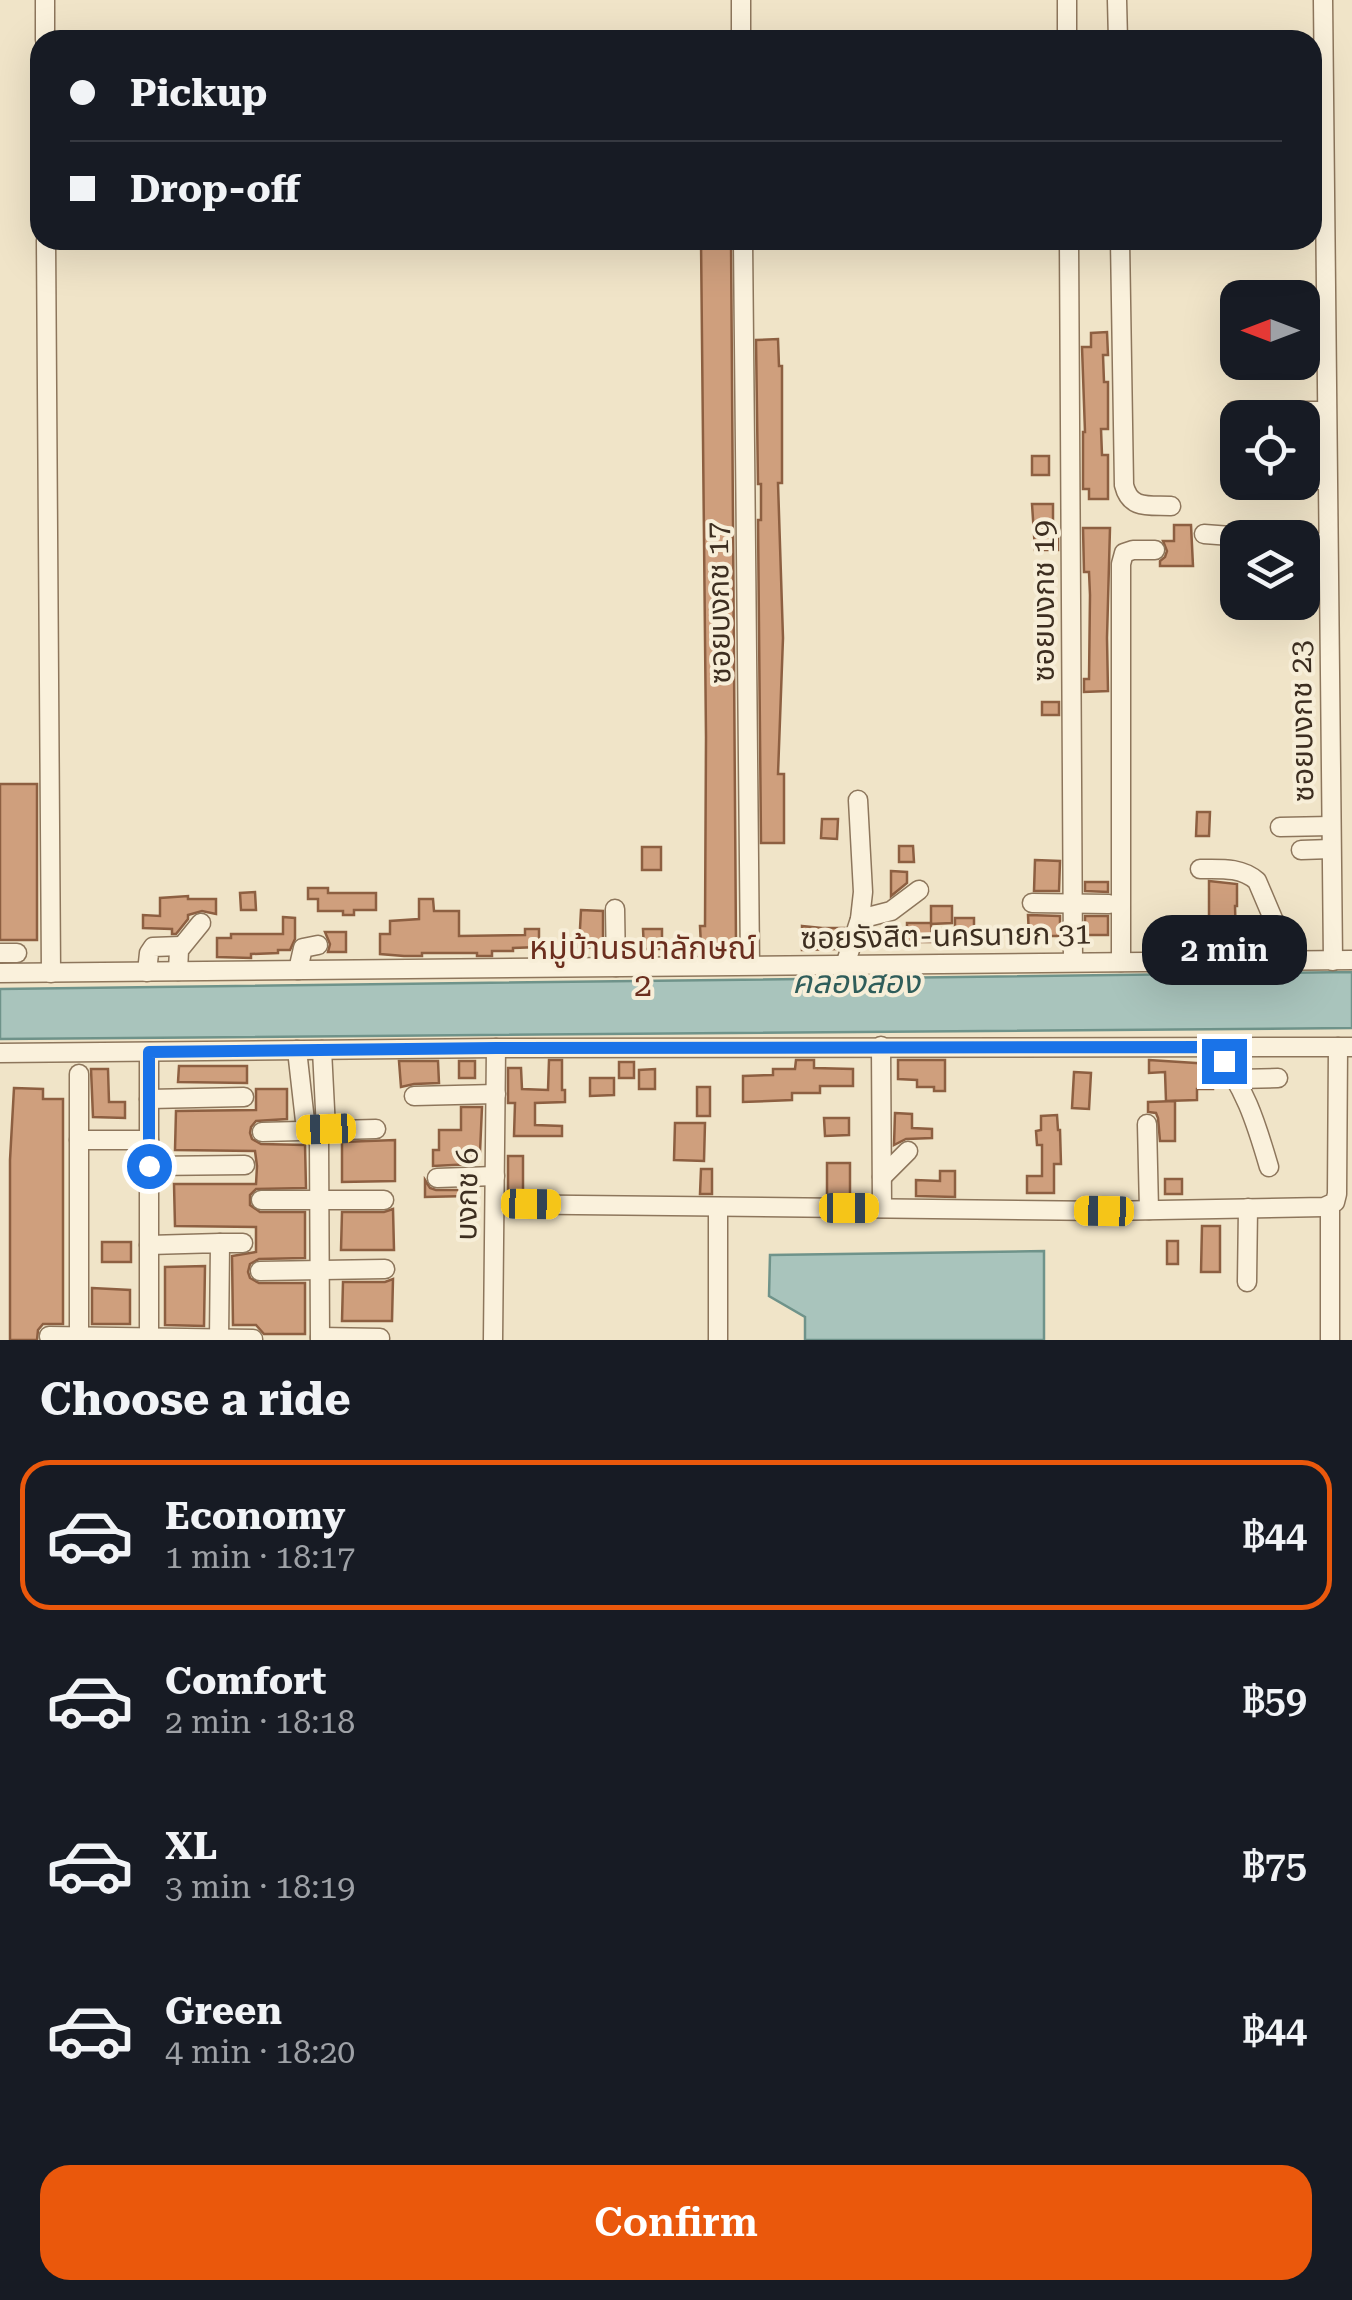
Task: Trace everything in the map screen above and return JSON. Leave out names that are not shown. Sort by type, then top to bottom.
[{"type":"street","points":[[45,0],[45,30]]},
{"type":"street","points":[[741,0],[741,30]]},
{"type":"street","points":[[1067,0],[1068,30]]},
{"type":"street","points":[[1117,0],[1118,30]]},
{"type":"street","name":"ซอยบงกช 23","points":[[1322,31],[1323,0]]},
{"type":"street","points":[[46,250],[51,972]]},
{"type":"street","name":"ซอยบงกช 17","points":[[743,250],[750,966]]},
{"type":"street","name":"ซอยบงกช 19","points":[[1069,250],[1073,962]]},
{"type":"street","points":[[1120,250],[1124,485],[1132,502],[1171,506]]},
{"type":"street","name":"ซอยบงกช 23","points":[[1321,250],[1332,961]]},
{"type":"street","points":[[1320,411],[1326,411]]},
{"type":"street","points":[[1320,480],[1327,480]]},
{"type":"street","points":[[1204,534],[1220,535]]},
{"type":"street","points":[[1320,543],[1328,543]]},
{"type":"street","points":[[1121,962],[1121,564],[1124,554],[1133,550],[1155,550]]},
{"type":"street","points":[[846,964],[860,919],[863,868],[858,800]]},
{"type":"street","points":[[1280,827],[1331,826]]},
{"type":"street","points":[[1302,850],[1332,849]]},
{"type":"street","points":[[1200,869],[1237,870],[1257,881],[1274,921],[1279,961]]},
{"type":"street","points":[[860,919],[891,911],[920,890]]},
{"type":"street","points":[[1032,903],[1109,904]]},
{"type":"street","points":[[615,909],[616,967]]},
{"type":"street","points":[[178,972],[180,946],[201,923]]},
{"type":"street","points":[[298,970],[303,948],[318,945]]},
{"type":"street","points":[[147,972],[154,947],[180,946]]},
{"type":"street","name":"ซอยรังสิต-นครนายก 31","points":[[0,973],[1352,960]]},
{"type":"street","points":[[881,1046],[882,1208]]},
{"type":"street","points":[[1214,1047],[1238,1079],[1270,1167]]},
{"type":"street","points":[[0,1054],[496,1048],[1345,1047],[1333,1199],[1330,1340]]},
{"type":"street","name":"บงกช 6","points":[[493,1340],[496,1048]]},
{"type":"street","points":[[297,1050],[317,1133]]},
{"type":"street","points":[[322,1050],[317,1133],[321,1199],[320,1338],[380,1338]]},
{"type":"street","points":[[149,1052],[149,1339]]},
{"type":"street","points":[[79,1074],[79,1338]]},
{"type":"street","points":[[1238,1079],[1278,1078]]},
{"type":"street","points":[[414,1096],[496,1094]]},
{"type":"street","points":[[149,1099],[244,1097]]},
{"type":"street","points":[[1147,1124],[1149,1210]]},
{"type":"street","points":[[262,1132],[376,1129]]},
{"type":"street","points":[[79,1140],[149,1140]]},
{"type":"street","points":[[882,1177],[908,1151]]},
{"type":"street","points":[[149,1166],[245,1165]]},
{"type":"street","points":[[437,1178],[495,1176]]},
{"type":"street","points":[[494,1204],[1149,1210],[1248,1208],[1333,1199]]},
{"type":"street","points":[[261,1200],[384,1200]]},
{"type":"street","points":[[718,1207],[718,1340]]},
{"type":"street","points":[[1246,1282],[1248,1208]]},
{"type":"street","points":[[149,1246],[242,1242]]},
{"type":"street","points":[[219,1339],[220,1243]]},
{"type":"street","points":[[260,1271],[385,1270]]},
{"type":"street","points":[[49,1336],[253,1338]]},
{"type":"water","name":"คลองสอง","points":[[1352,972],[1352,1028],[0,1039],[0,989]]},
{"type":"water","points":[[1044,1251],[1044,1340],[805,1340],[805,1317],[769,1296],[770,1255]]},
{"type":"building","points":[[701,250],[731,250],[736,945],[701,946],[700,926],[705,926]]},
{"type":"building","points":[[1107,332],[1108,355],[1103,355],[1104,382],[1108,382],[1108,429],[1101,429],[1102,455],[1108,455],[1108,499],[1089,499],[1089,489],[1083,489],[1082,347],[1091,347],[1091,333]]},
{"type":"building","points":[[778,339],[782,366],[782,483],[778,483],[783,638],[778,774],[784,774],[784,843],[761,843],[761,484],[756,340]]},
{"type":"building","points":[[1032,456],[1049,456],[1049,475],[1032,475]]},
{"type":"building","points":[[1032,504],[1053,504],[1053,532],[1058,532],[1058,550],[1035,550]]},
{"type":"building","points":[[1174,525],[1191,525],[1193,566],[1160,566],[1167,551],[1163,541],[1174,541]]},
{"type":"building","points":[[1083,528],[1110,528],[1108,691],[1084,692],[1084,679],[1089,679],[1090,595],[1089,572],[1084,572]]},
{"type":"building","points":[[1042,702],[1059,702],[1059,715],[1042,715]]},
{"type":"building","points":[[0,784],[37,784],[37,940],[0,940]]},
{"type":"building","points":[[1197,812],[1210,812],[1209,836],[1196,836]]},
{"type":"building","points":[[822,819],[838,819],[837,839],[821,838]]},
{"type":"building","points":[[899,846],[913,846],[914,862],[899,862]]},
{"type":"building","points":[[642,847],[661,847],[661,870],[642,870]]},
{"type":"building","points":[[1035,860],[1060,861],[1059,891],[1034,891]]},
{"type":"building","points":[[891,871],[907,872],[907,883],[891,896]]},
{"type":"building","points":[[1209,881],[1237,884],[1236,942],[1195,943],[1194,925],[1209,925]]},
{"type":"building","points":[[1085,882],[1108,882],[1108,892],[1085,891]]},
{"type":"building","points":[[308,888],[328,888],[328,893],[376,893],[376,910],[354,910],[354,915],[318,911],[318,899],[308,899]]},
{"type":"building","points":[[255,892],[256,910],[241,910],[240,893]]},
{"type":"building","points":[[160,898],[216,899],[216,914],[202,911],[188,915],[176,934],[172,934],[172,929],[143,928],[143,915],[160,916]]},
{"type":"building","points":[[419,899],[433,899],[434,911],[459,911],[459,936],[525,935],[525,929],[539,929],[539,947],[492,951],[492,956],[380,954],[380,934],[390,934],[390,921],[419,919]]},
{"type":"building","points":[[931,906],[952,906],[952,923],[931,924],[932,942],[907,942],[907,923],[931,923]]},
{"type":"building","points":[[581,910],[603,911],[603,948],[579,947]]},
{"type":"building","points":[[1028,915],[1060,916],[1060,936],[1029,936]]},
{"type":"building","points":[[1085,916],[1108,916],[1108,935],[1085,935]]},
{"type":"building","points":[[283,917],[295,918],[295,939],[290,950],[251,954],[251,958],[217,957],[217,938],[231,938],[231,934],[283,934]]},
{"type":"building","points":[[955,918],[974,918],[974,939],[955,939]]},
{"type":"building","points":[[802,926],[844,928],[837,949],[802,950]]},
{"type":"building","points":[[643,929],[662,929],[662,949],[644,949]]},
{"type":"building","points":[[325,932],[346,932],[346,952],[328,952],[330,944]]},
{"type":"building","points":[[549,1060],[562,1060],[565,1102],[535,1103],[535,1125],[562,1126],[562,1136],[514,1136],[515,1103],[508,1103],[508,1068],[521,1068],[522,1089],[548,1090]]},
{"type":"building","points":[[796,1060],[814,1060],[814,1068],[853,1069],[853,1086],[820,1086],[820,1093],[792,1093],[792,1100],[743,1102],[743,1076],[773,1075],[773,1069],[795,1069]]},
{"type":"building","points":[[898,1060],[945,1060],[945,1091],[917,1087],[917,1080],[898,1079]]},
{"type":"building","points":[[1149,1060],[1211,1064],[1213,1089],[1197,1089],[1197,1100],[1166,1101],[1165,1072],[1149,1073]]},
{"type":"building","points":[[399,1061],[438,1061],[439,1083],[401,1087]]},
{"type":"building","points":[[459,1061],[475,1061],[475,1078],[459,1078]]},
{"type":"building","points":[[619,1062],[634,1062],[634,1078],[619,1078]]},
{"type":"building","points":[[179,1066],[247,1066],[247,1083],[178,1082]]},
{"type":"building","points":[[91,1069],[108,1069],[109,1102],[125,1102],[125,1118],[93,1117]]},
{"type":"building","points":[[655,1069],[655,1089],[639,1089],[639,1070]]},
{"type":"building","points":[[1074,1072],[1091,1073],[1089,1109],[1072,1108]]},
{"type":"building","points":[[590,1078],[614,1078],[614,1095],[590,1096]]},
{"type":"building","points":[[697,1087],[710,1087],[710,1116],[697,1116]]},
{"type":"building","points":[[14,1088],[43,1089],[43,1099],[63,1099],[63,1324],[43,1324],[37,1340],[10,1340]]},
{"type":"building","points":[[256,1089],[287,1089],[287,1119],[256,1121],[250,1133],[261,1144],[305,1145],[306,1188],[256,1189],[250,1195],[250,1205],[260,1212],[305,1212],[305,1258],[259,1259],[250,1264],[248,1272],[259,1283],[305,1283],[305,1334],[264,1334],[256,1325],[233,1325],[232,1256],[256,1252],[256,1227],[175,1226],[174,1184],[256,1184],[257,1166],[255,1151],[175,1150],[176,1111],[256,1110]]},
{"type":"building","points":[[1175,1101],[1175,1141],[1160,1141],[1158,1118],[1156,1113],[1148,1112],[1148,1102]]},
{"type":"building","points":[[461,1107],[482,1107],[480,1152],[472,1152],[473,1164],[433,1166],[433,1150],[439,1150],[439,1130],[461,1130]]},
{"type":"building","points":[[895,1113],[912,1114],[912,1128],[932,1129],[932,1138],[906,1139],[894,1145]]},
{"type":"building","points":[[1057,1115],[1061,1164],[1054,1164],[1054,1193],[1027,1193],[1027,1176],[1042,1176],[1042,1145],[1037,1145],[1036,1131],[1041,1130],[1041,1116]]},
{"type":"building","points":[[824,1118],[849,1118],[849,1135],[825,1136]]},
{"type":"building","points":[[675,1123],[705,1123],[704,1161],[674,1160]]},
{"type":"building","points":[[395,1140],[395,1181],[342,1182],[342,1142]]},
{"type":"building","points":[[508,1156],[523,1156],[523,1192],[508,1192]]},
{"type":"building","points":[[827,1163],[850,1163],[850,1196],[827,1195]]},
{"type":"building","points":[[701,1169],[712,1169],[712,1194],[700,1194]]},
{"type":"building","points":[[940,1171],[955,1171],[955,1197],[916,1196],[916,1180],[940,1181]]},
{"type":"building","points":[[1165,1179],[1182,1179],[1182,1194],[1165,1194]]},
{"type":"building","points":[[425,1180],[430,1188],[467,1190],[467,1196],[425,1197]]},
{"type":"building","points":[[393,1209],[394,1250],[341,1250],[342,1212]]},
{"type":"building","points":[[1202,1226],[1220,1226],[1220,1272],[1201,1272]]},
{"type":"building","points":[[1167,1241],[1178,1241],[1178,1264],[1167,1264]]},
{"type":"building","points":[[102,1242],[131,1242],[131,1262],[102,1262]]},
{"type":"building","points":[[205,1266],[204,1326],[165,1325],[165,1267]]},
{"type":"building","points":[[393,1279],[392,1321],[342,1321],[343,1282]]},
{"type":"building","points":[[92,1288],[130,1290],[130,1324],[92,1324]]},
{"type":"district","name":"หมู่บ้านธนาลักษณ์ 2","points":[[643,966]]},
{"type":"route","points":[[149,1166],[149,1052],[1214,1047],[1224,1061]]}]
